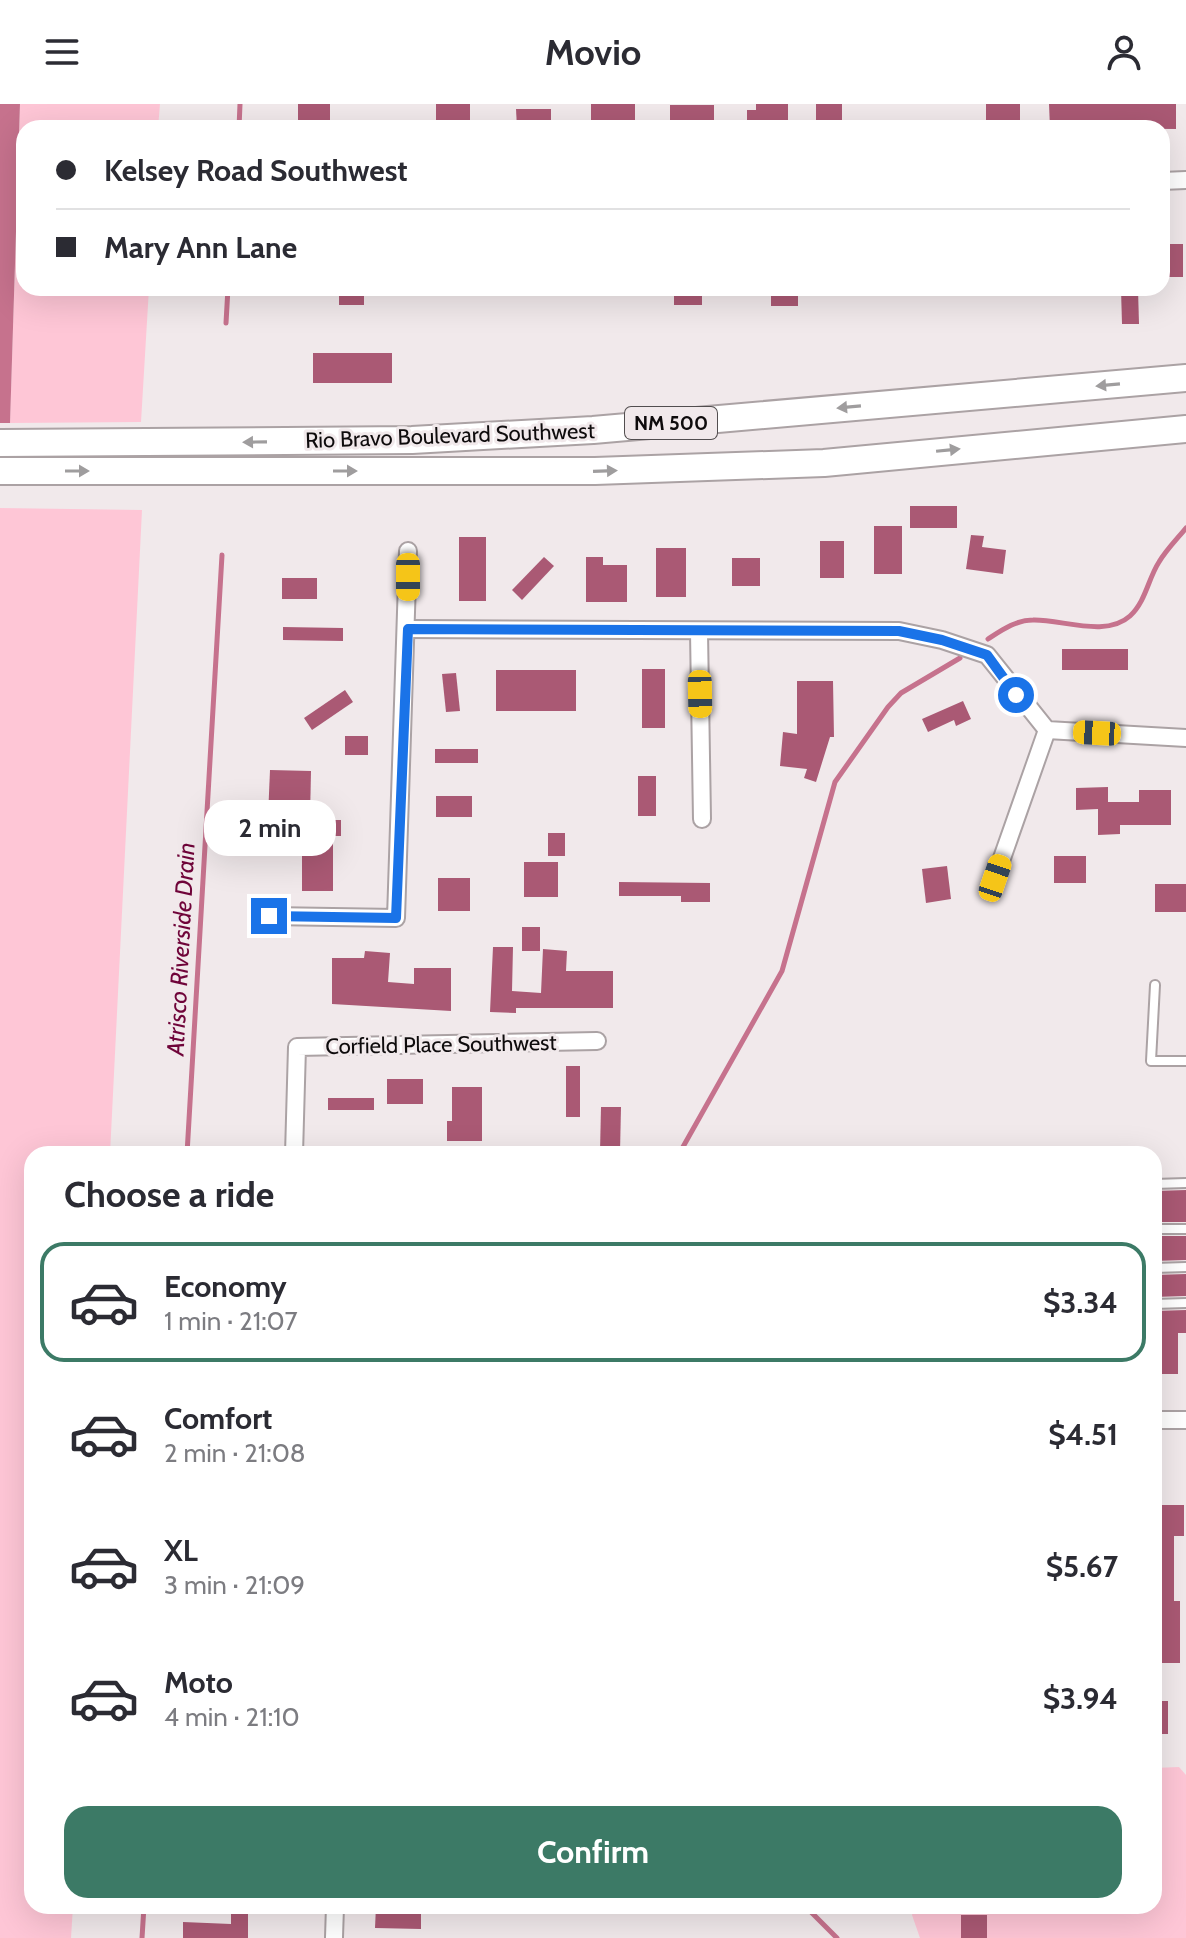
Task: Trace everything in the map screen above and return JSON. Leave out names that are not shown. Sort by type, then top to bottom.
[{"type":"main road","name":"Rio Bravo Boulevard Southwest","points":[[0,443],[412,440],[593,430],[1186,378]]},
{"type":"main road","name":"Rio Bravo Boulevard Southwest","points":[[0,471],[595,471],[824,463],[1186,429]]},
{"type":"street","points":[[269,916],[396,918],[408,629],[408,551]]},
{"type":"street","points":[[408,629],[899,631],[942,640],[987,655],[1047,730],[1186,738]]},
{"type":"street","points":[[699,632],[702,819]]},
{"type":"street","points":[[995,878],[1047,730]]},
{"type":"street","name":"Corfield Place Southwest","points":[[294,1146],[297,1047],[597,1041]]},
{"type":"street","points":[[1162,1420],[1186,1420]]},
{"type":"street","points":[[334,1938],[335,1914]]},
{"type":"lane","points":[[1155,985],[1151,1061],[1186,1061]]},
{"type":"lane","points":[[1162,1184],[1186,1183]]},
{"type":"lane","points":[[1162,1229],[1186,1229]]},
{"type":"lane","points":[[1162,1268],[1186,1267]]},
{"type":"lane","points":[[1162,1304],[1186,1303]]},
{"type":"shaded area","points":[[0,104],[20,104],[19,120],[16,120],[10,423],[0,423]]},
{"type":"shaded area","points":[[20,104],[160,104],[159,120],[19,120]]},
{"type":"shaded area","points":[[16,232],[16,296],[149,296],[141,422],[10,423]]},
{"type":"shaded area","points":[[0,508],[142,510],[110,1146],[24,1146],[24,1914],[72,1914],[71,1938],[0,1938]]},
{"type":"shaded area","points":[[1179,1767],[1186,1775],[1186,1938],[920,1938],[912,1914],[1162,1914],[1162,1768]]},
{"type":"building","points":[[298,104],[330,104],[330,120],[298,120]]},
{"type":"building","points":[[436,104],[470,104],[470,120],[436,120]]},
{"type":"building","points":[[591,104],[635,104],[635,120],[591,120]]},
{"type":"building","points":[[756,104],[788,104],[788,120],[747,120],[747,110],[756,110]]},
{"type":"building","points":[[816,104],[842,104],[842,120],[816,120]]},
{"type":"building","points":[[986,104],[1020,104],[1020,120],[986,120]]},
{"type":"building","points":[[1049,104],[1176,104],[1176,129],[1170,129],[1170,120],[1050,120]]},
{"type":"building","points":[[670,105],[714,105],[714,120],[670,120]]},
{"type":"building","points":[[516,109],[551,109],[551,120],[517,120]]},
{"type":"building","points":[[1170,244],[1183,244],[1183,277],[1170,277]]},
{"type":"building","points":[[339,296],[364,296],[364,305],[339,305]]},
{"type":"building","points":[[674,296],[702,296],[702,305],[674,305]]},
{"type":"building","points":[[771,296],[798,296],[798,306],[771,306]]},
{"type":"building","points":[[1121,296],[1138,296],[1139,324],[1122,324]]},
{"type":"building","points":[[313,353],[392,353],[392,383],[313,383]]},
{"type":"building","points":[[910,506],[957,506],[957,528],[910,528]]},
{"type":"building","points":[[874,526],[902,526],[902,574],[874,574]]},
{"type":"building","points":[[971,535],[984,536],[982,547],[1006,550],[1003,574],[966,569]]},
{"type":"building","points":[[459,537],[486,537],[486,601],[459,601]]},
{"type":"building","points":[[820,541],[844,541],[844,578],[820,578]]},
{"type":"building","points":[[656,548],[686,548],[686,597],[656,597]]},
{"type":"building","points":[[544,557],[554,566],[522,600],[512,590]]},
{"type":"building","points":[[586,557],[603,557],[603,565],[627,565],[627,602],[586,602]]},
{"type":"building","points":[[732,558],[760,558],[760,586],[732,586]]},
{"type":"building","points":[[282,578],[317,578],[317,599],[282,599]]},
{"type":"building","points":[[283,627],[343,628],[343,641],[283,640]]},
{"type":"building","points":[[1062,649],[1128,649],[1128,670],[1062,670]]},
{"type":"building","points":[[642,669],[665,669],[665,728],[642,728]]},
{"type":"building","points":[[496,670],[576,670],[576,711],[496,711]]},
{"type":"building","points":[[456,673],[460,711],[446,712],[442,674]]},
{"type":"building","points":[[797,681],[833,681],[834,737],[830,737],[816,782],[804,778],[807,769],[780,766],[783,732],[797,734]]},
{"type":"building","points":[[345,690],[353,702],[312,730],[304,718]]},
{"type":"building","points":[[963,701],[971,719],[956,726],[954,720],[928,732],[922,719]]},
{"type":"building","points":[[345,736],[368,736],[368,755],[345,755]]},
{"type":"building","points":[[435,749],[478,749],[478,763],[435,763]]},
{"type":"building","points":[[270,770],[311,771],[310,818],[268,817]]},
{"type":"building","points":[[638,776],[656,776],[656,816],[638,816]]},
{"type":"building","points":[[1108,787],[1108,802],[1139,802],[1139,790],[1171,790],[1171,825],[1120,825],[1120,834],[1098,835],[1098,809],[1076,810],[1076,788]]},
{"type":"building","points":[[436,796],[472,796],[472,817],[436,817]]},
{"type":"building","points":[[317,820],[341,820],[341,836],[333,836],[333,891],[302,891],[302,848],[317,848]]},
{"type":"building","points":[[548,833],[565,833],[565,856],[548,856]]},
{"type":"building","points":[[1054,856],[1086,856],[1086,883],[1054,883]]},
{"type":"building","points":[[524,862],[558,862],[558,897],[524,897]]},
{"type":"building","points":[[947,866],[951,899],[926,903],[922,869]]},
{"type":"building","points":[[438,878],[470,878],[470,911],[438,911]]},
{"type":"building","points":[[619,882],[710,883],[710,902],[681,902],[681,896],[619,896]]},
{"type":"building","points":[[1155,884],[1186,884],[1186,912],[1155,912]]},
{"type":"building","points":[[522,927],[540,927],[540,951],[522,951]]},
{"type":"building","points":[[493,947],[513,947],[512,991],[541,993],[543,949],[567,951],[566,971],[613,971],[613,1008],[516,1008],[516,1013],[490,1012]]},
{"type":"building","points":[[365,951],[390,953],[388,982],[414,984],[414,968],[451,968],[451,1011],[332,1004],[332,958],[364,958]]},
{"type":"building","points":[[566,1066],[580,1066],[580,1117],[566,1117]]},
{"type":"building","points":[[387,1079],[423,1079],[423,1104],[387,1104]]},
{"type":"building","points":[[452,1087],[482,1087],[482,1141],[447,1141],[447,1121],[452,1121]]},
{"type":"building","points":[[328,1098],[374,1098],[374,1110],[328,1110]]},
{"type":"building","points":[[601,1107],[621,1107],[620,1146],[600,1146]]},
{"type":"building","points":[[1186,1190],[1186,1222],[1162,1222],[1162,1191]]},
{"type":"building","points":[[1162,1236],[1186,1236],[1186,1260],[1162,1261]]},
{"type":"building","points":[[1186,1274],[1186,1296],[1162,1297],[1162,1275]]},
{"type":"building","points":[[1186,1310],[1186,1333],[1178,1333],[1178,1374],[1162,1374],[1162,1311]]},
{"type":"building","points":[[1162,1505],[1184,1505],[1184,1536],[1174,1536],[1174,1601],[1180,1601],[1180,1663],[1162,1663]]},
{"type":"building","points":[[1162,1701],[1168,1701],[1168,1734],[1162,1734]]},
{"type":"building","points":[[231,1914],[248,1914],[248,1938],[183,1938],[183,1922],[231,1924]]},
{"type":"building","points":[[376,1914],[421,1914],[421,1929],[375,1928]]},
{"type":"building","points":[[961,1915],[987,1915],[987,1938],[961,1938]]},
{"type":"waterway","points":[[239,120],[240,104]]},
{"type":"waterway","points":[[226,323],[228,296]]},
{"type":"waterway","points":[[988,639],[1009,626],[1027,620],[1096,627],[1120,622],[1135,610],[1159,562],[1186,528]]},
{"type":"waterway","name":"Atrisco Riverside Drain","points":[[187,1146],[222,555]]},
{"type":"waterway","points":[[684,1146],[782,971],[835,782],[901,693],[960,658]]},
{"type":"waterway","name":"Atrisco Riverside Drain","points":[[142,1938],[144,1914]]},
{"type":"waterway","points":[[813,1914],[837,1938]]},
{"type":"route","points":[[269,916],[396,918],[408,629],[899,631],[942,640],[987,655],[1016,695]]}]
